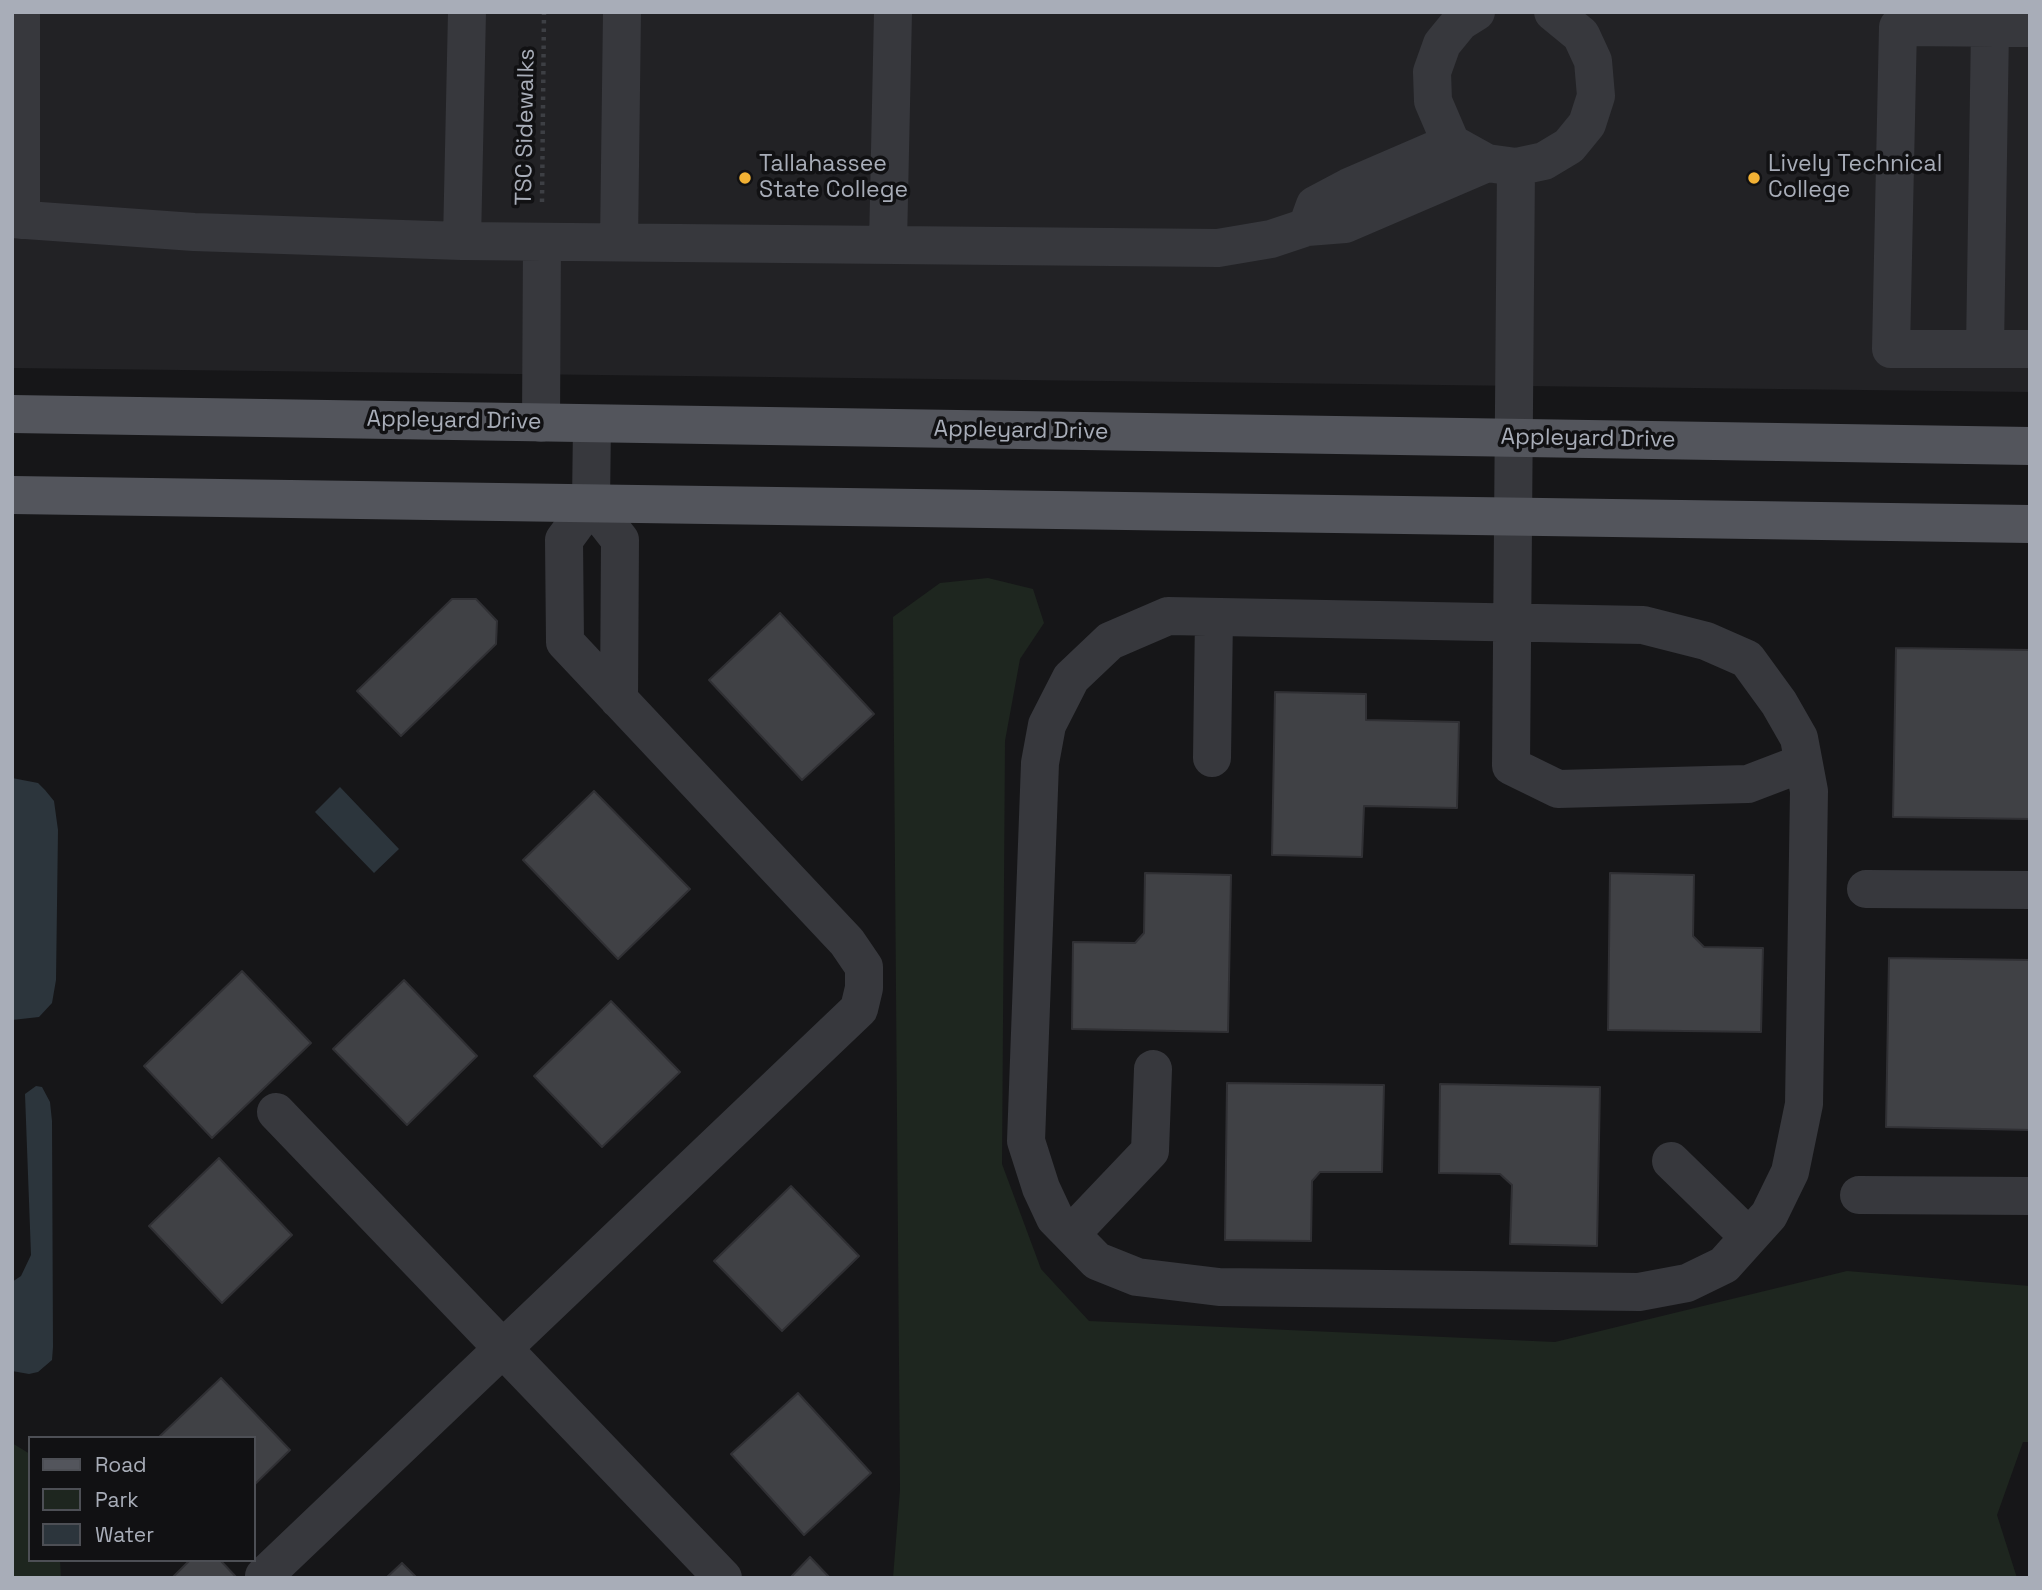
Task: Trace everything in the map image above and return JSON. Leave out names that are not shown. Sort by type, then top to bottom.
[{"type":"main road","name":"Appleyard Drive","points":[[12,414],[2030,446]]},
{"type":"main road","points":[[12,495],[2030,524]]},
{"type":"street","points":[[21,12],[16,220],[194,232],[462,241],[1218,248],[1271,239],[1307,227],[1345,224],[1502,165],[1544,161],[1569,146],[1587,124],[1596,96],[1593,61],[1581,35],[1553,12]]},
{"type":"street","points":[[462,241],[467,12]]},
{"type":"street","points":[[619,242],[622,12]]},
{"type":"street","points":[[888,244],[893,12]]},
{"type":"street","points":[[1476,12],[1460,22],[1442,44],[1432,72],[1433,101],[1451,143],[1502,165]]},
{"type":"street","points":[[2030,28],[1898,27],[1891,349],[2030,349]]},
{"type":"street","points":[[1985,349],[1990,28]]},
{"type":"street","points":[[1307,227],[1315,205],[1349,187],[1451,143]]},
{"type":"street","points":[[1502,165],[1513,438],[1511,766],[1558,789],[1748,784],[1803,763]]},
{"type":"street","points":[[541,423],[542,242]]},
{"type":"street","points":[[592,424],[592,503],[620,540],[619,700]]},
{"type":"street","points":[[264,1576],[859,1009],[864,988],[864,967],[847,942],[565,642],[564,540],[592,503]]},
{"type":"street","points":[[1168,616],[1512,622],[1643,625],[1706,641],[1747,660],[1779,702],[1799,738],[1809,791],[1804,1104],[1790,1172],[1769,1215],[1724,1265],[1686,1283],[1639,1292],[1219,1287],[1137,1277],[1097,1261],[1055,1218],[1041,1188],[1026,1141],[1040,763],[1048,725],[1072,678],[1110,641],[1168,616]]},
{"type":"street","points":[[1212,758],[1214,617]]},
{"type":"street","points":[[1866,889],[2030,890]]},
{"type":"street","points":[[1071,1234],[1150,1152],[1153,1069]]},
{"type":"street","points":[[276,1112],[723,1578]]},
{"type":"street","points":[[1671,1161],[1749,1237]]},
{"type":"street","points":[[1859,1195],[2030,1196]]},
{"type":"path","name":"TSC Sidewalks","points":[[542,242],[544,12]]},
{"type":"shaded area","name":"Tallahassee State College","points":[[12,12],[2030,12],[2030,392],[12,368]]},
{"type":"green space","points":[[988,578],[1033,589],[1044,623],[1020,659],[1005,741],[1002,1164],[1041,1269],[1089,1321],[1555,1342],[1847,1271],[2030,1286],[2030,1442],[2023,1442],[1997,1515],[2017,1578],[893,1578],[900,1490],[893,617],[940,583]]},
{"type":"green space","points":[[12,1443],[28,1453],[28,1562],[60,1562],[61,1578],[12,1578]]},
{"type":"water","points":[[12,778],[38,783],[45,790],[54,801],[58,830],[56,980],[52,1003],[39,1017],[12,1020]]},
{"type":"water","points":[[340,787],[399,849],[374,873],[315,812]]},
{"type":"water","points":[[36,1086],[42,1087],[50,1102],[52,1121],[53,1347],[52,1360],[38,1372],[29,1374],[12,1371],[12,1282],[21,1276],[31,1255],[25,1094]]},
{"type":"building","points":[[452,599],[476,599],[497,621],[496,644],[401,736],[357,691]]},
{"type":"building","points":[[780,613],[874,714],[802,780],[709,680]]},
{"type":"building","points":[[1896,648],[2030,650],[2030,819],[1893,817]]},
{"type":"building","points":[[1275,692],[1366,694],[1366,720],[1459,722],[1457,808],[1364,806],[1362,857],[1272,855]]},
{"type":"building","points":[[594,791],[690,889],[618,959],[523,860]]},
{"type":"building","points":[[1145,873],[1231,875],[1228,1032],[1072,1029],[1073,942],[1135,943],[1144,933]]},
{"type":"building","points":[[1610,873],[1694,875],[1693,936],[1704,947],[1763,948],[1761,1032],[1608,1030]]},
{"type":"building","points":[[1889,958],[2030,960],[2030,1130],[1886,1127]]},
{"type":"building","points":[[242,971],[311,1043],[212,1138],[144,1066]]},
{"type":"building","points":[[404,980],[477,1056],[407,1125],[333,1049]]},
{"type":"building","points":[[611,1001],[680,1072],[602,1147],[534,1076]]},
{"type":"building","points":[[1227,1083],[1384,1085],[1382,1172],[1320,1172],[1312,1181],[1311,1241],[1225,1240]]},
{"type":"building","points":[[1440,1084],[1600,1087],[1597,1246],[1510,1244],[1512,1185],[1500,1174],[1439,1173]]},
{"type":"building","points":[[219,1158],[292,1235],[222,1303],[149,1226]]},
{"type":"building","points":[[791,1186],[859,1256],[782,1331],[714,1261]]},
{"type":"building","points":[[221,1378],[290,1450],[256,1483],[256,1436],[160,1436]]},
{"type":"building","points":[[798,1393],[871,1473],[804,1535],[731,1454]]},
{"type":"building","points":[[810,1557],[830,1578],[790,1578]]},
{"type":"building","points":[[188,1562],[222,1562],[237,1578],[172,1578]]},
{"type":"building","points":[[402,1563],[417,1578],[386,1578]]},
{"type":"place","name":"Tallahassee State College","points":[[745,178]]},
{"type":"place","name":"Lively Technical College","points":[[1754,178]]}]
